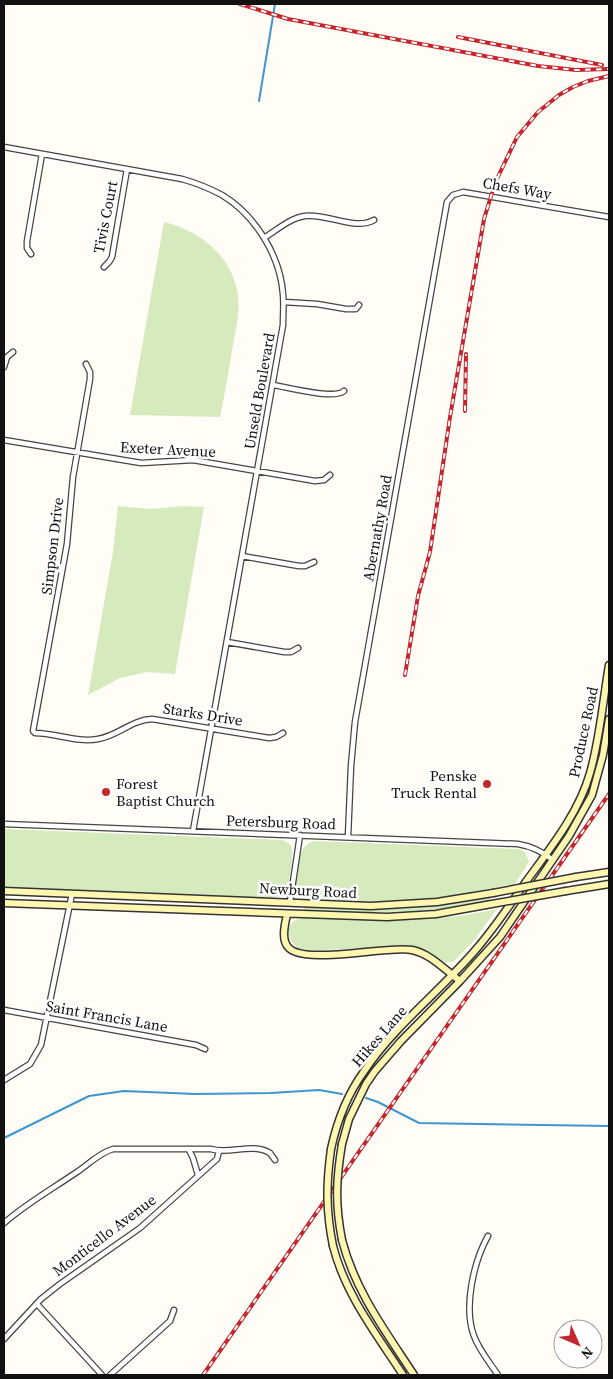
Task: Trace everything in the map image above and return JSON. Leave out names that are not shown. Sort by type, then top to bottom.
[{"type":"street","name":"Unseld Boulevard","points":[[4,147],[182,179],[208,188],[223,196],[240,209],[264,238],[273,254],[280,273],[284,302],[283,325],[193,831]]},
{"type":"street","points":[[31,254],[26,242],[42,154]]},
{"type":"street","name":"Tivis Court","points":[[104,267],[110,262],[112,257],[128,169]]},
{"type":"street","name":"Chefs Way","points":[[443,225],[449,199],[456,193],[463,192],[609,217]]},
{"type":"street","points":[[264,238],[293,220],[306,216],[360,224],[374,220]]},
{"type":"street","name":"Abernathy Road","points":[[348,837],[354,722],[443,225]]},
{"type":"street","points":[[284,302],[317,304],[346,309],[356,309],[359,305]]},
{"type":"street","points":[[4,367],[7,357],[13,352]]},
{"type":"street","name":"Simpson Drive","points":[[34,731],[67,544],[71,491],[90,379],[90,372],[86,364]]},
{"type":"street","points":[[273,385],[331,395],[344,391]]},
{"type":"street","name":"Exeter Avenue","points":[[4,440],[141,463],[192,460],[315,481],[324,480],[330,476]]},
{"type":"street","points":[[242,556],[299,566],[305,566],[314,562]]},
{"type":"street","points":[[227,642],[284,652],[291,652],[298,648]]},
{"type":"street","name":"Produce Road","points":[[546,854],[574,810],[590,774],[609,664]]},
{"type":"street","name":"Starks Drive","points":[[34,731],[35,733],[95,740],[109,736],[135,722],[152,718],[269,738],[283,733]]},
{"type":"street","name":"Produce Road","points":[[553,860],[592,795],[603,755],[609,719]]},
{"type":"street","name":"Petersburg Road","points":[[4,824],[518,844],[526,845],[546,854],[553,860]]},
{"type":"street","points":[[290,902],[300,835]]},
{"type":"street","name":"Hikes Lane","points":[[403,1375],[358,1305],[341,1270],[333,1246],[327,1214],[327,1184],[331,1149],[340,1117],[364,1070],[387,1042],[452,975],[493,929],[546,854]]},
{"type":"street","name":"Hikes Lane","points":[[414,1375],[364,1298],[350,1267],[342,1240],[336,1196],[342,1144],[349,1119],[366,1084],[375,1071],[500,937],[553,860]]},
{"type":"street","name":"Newburg Road","points":[[4,891],[371,906],[437,902],[609,872]]},
{"type":"street","name":"Newburg Road","points":[[4,903],[387,917],[436,914],[609,884]]},
{"type":"street","points":[[4,1080],[24,1069],[35,1059],[41,1045],[72,894]]},
{"type":"street","points":[[287,914],[284,941],[293,952],[316,956],[407,949],[426,955],[460,981]]},
{"type":"street","name":"Saint Francis Lane","points":[[4,1010],[196,1045],[205,1049]]},
{"type":"street","points":[[4,1223],[106,1151],[120,1149],[264,1150],[270,1152],[275,1160]]},
{"type":"street","points":[[189,1150],[198,1175]]},
{"type":"street","name":"Monticello Avenue","points":[[4,1339],[37,1304],[60,1284],[140,1228],[217,1159],[219,1151]]},
{"type":"street","points":[[488,1236],[479,1254],[473,1277],[470,1320],[471,1328],[479,1347],[498,1375]]},
{"type":"street","points":[[37,1304],[102,1375]]},
{"type":"street","points":[[110,1375],[170,1321],[174,1310]]},
{"type":"green space","points":[[164,222],[190,232],[213,247],[222,257],[235,281],[238,295],[238,314],[220,417],[130,415]]},
{"type":"green space","points":[[118,506],[151,509],[183,506],[204,507],[175,674],[148,672],[120,678],[88,695],[113,552]]},
{"type":"green space","points":[[4,829],[283,840],[291,845],[292,849],[290,875],[285,892],[280,896],[272,898],[4,888]]},
{"type":"green space","points":[[314,841],[519,849],[525,852],[529,862],[515,884],[456,895],[420,900],[393,901],[312,899],[303,897],[296,886],[297,866],[301,853],[308,844]]},
{"type":"green space","points":[[489,897],[492,900],[416,911],[304,911],[305,906],[400,908],[446,904]]},
{"type":"green space","points":[[497,909],[472,943],[453,962],[444,962],[427,951],[410,946],[302,951],[294,944],[289,935],[290,926],[293,922],[304,918],[418,919],[461,916]]},
{"type":"waterway","points":[[259,101],[275,4]]},
{"type":"waterway","points":[[4,1138],[89,1096],[124,1091],[195,1094],[319,1090],[342,1094]]},
{"type":"waterway","points":[[366,1098],[378,1102],[419,1123],[609,1126]]},
{"type":"railway","points":[[240,4],[288,19],[538,66],[576,70],[609,69]]},
{"type":"railway","points":[[458,37],[602,65]]},
{"type":"railway","points":[[405,675],[418,596],[430,552],[450,417],[484,219],[495,183],[517,137],[538,112],[559,95],[573,87],[609,76]]},
{"type":"railway","points":[[465,411],[466,354]]},
{"type":"railway","points":[[203,1375],[609,794]]},
{"type":"place","name":"Penske Truck Rental","points":[[487,784]]},
{"type":"place","name":"Forest Baptist Church","points":[[106,792]]}]
